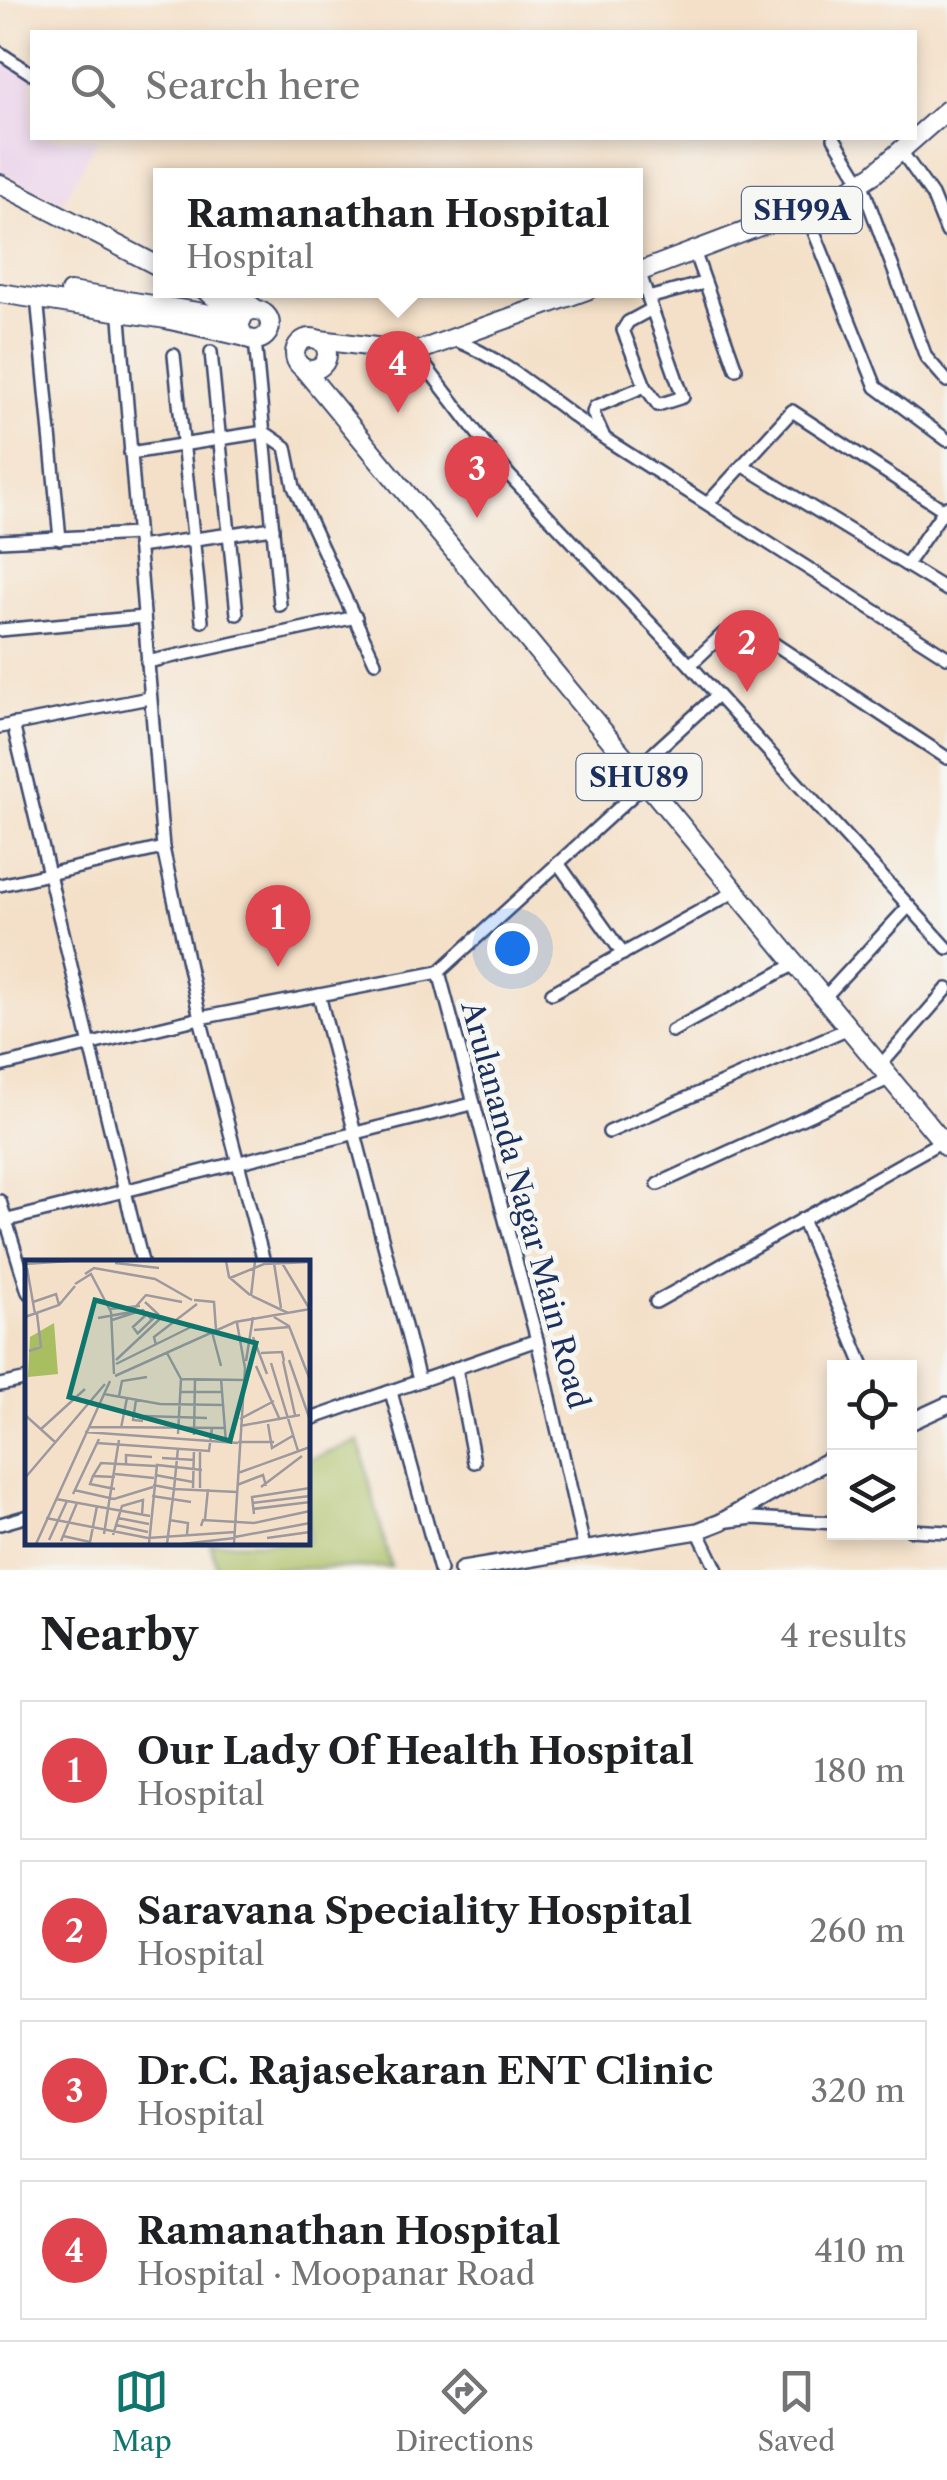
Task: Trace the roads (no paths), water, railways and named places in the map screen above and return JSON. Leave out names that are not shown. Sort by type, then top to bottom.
[{"type":"main road","name":"SH99A","points":[[917,136],[947,110]]},
{"type":"main road","name":"SH99A","points":[[643,270],[805,209],[861,182],[913,140]]},
{"type":"main road","points":[[0,172],[153,250]]},
{"type":"main road","points":[[0,184],[153,263]]},
{"type":"main road","points":[[0,282],[255,327]]},
{"type":"main road","points":[[0,293],[120,306]]},
{"type":"main road","name":"SHU89","points":[[216,298],[299,364],[945,1144]]},
{"type":"main road","name":"SHU89","points":[[235,298],[255,327],[320,350],[331,406]]},
{"type":"main road","points":[[320,350],[310,370],[299,364],[297,346],[320,350],[370,346],[416,352],[566,298]]},
{"type":"main road","points":[[917,1419],[947,1405]]},
{"type":"main road","points":[[462,1570],[584,1546],[698,1530],[721,1522],[827,1461]]},
{"type":"street","points":[[0,53],[30,73]]},
{"type":"street","points":[[835,140],[861,182],[926,357],[947,381]]},
{"type":"street","points":[[900,151],[932,195],[947,232]]},
{"type":"street","points":[[805,209],[876,386],[947,440]]},
{"type":"street","points":[[694,251],[736,369]]},
{"type":"street","points":[[643,287],[650,304],[684,394],[680,400],[658,405],[645,386],[623,330],[650,304],[704,283]]},
{"type":"street","points":[[37,298],[60,538]]},
{"type":"street","points":[[120,306],[163,848],[200,1018],[263,1260]]},
{"type":"street","points":[[255,327],[280,604]]},
{"type":"street","points":[[455,340],[479,349],[604,438],[709,502],[872,613],[947,657]]},
{"type":"street","points":[[211,352],[237,614]]},
{"type":"street","points":[[416,352],[509,474],[717,694],[947,948]]},
{"type":"street","points":[[174,354],[202,621]]},
{"type":"street","points":[[604,438],[593,414],[595,407],[645,386]]},
{"type":"street","points":[[709,502],[792,411],[946,509],[906,565]]},
{"type":"street","points":[[130,453],[264,432],[286,447],[294,487],[374,662]]},
{"type":"street","points":[[744,466],[947,590]]},
{"type":"street","points":[[0,540],[194,539],[273,528]]},
{"type":"street","points":[[0,630],[144,617]]},
{"type":"street","points":[[147,662],[356,617]]},
{"type":"street","points":[[690,665],[724,633],[743,623],[947,758]]},
{"type":"street","name":"Arulananda Nagar Main Road","points":[[584,1546],[537,1340],[439,972],[558,864],[717,694]]},
{"type":"street","points":[[141,1260],[49,872],[6,726],[149,698]]},
{"type":"street","points":[[0,885],[163,848]]},
{"type":"street","points":[[558,864],[623,954]]},
{"type":"street","points":[[552,993],[734,892]]},
{"type":"street","points":[[824,998],[908,906]]},
{"type":"street","points":[[672,1031],[795,964]]},
{"type":"street","points":[[0,1066],[200,1018],[439,972]]},
{"type":"street","points":[[658,1184],[886,1071],[947,989]]},
{"type":"street","points":[[319,994],[419,1380]]},
{"type":"street","points":[[608,1132],[849,1028]]},
{"type":"street","points":[[2,1221],[472,1104]]},
{"type":"street","points":[[656,1302],[945,1144]]},
{"type":"street","points":[[0,1202],[2,1221],[25,1284]]},
{"type":"street","points":[[802,1220],[861,1360]]},
{"type":"street","points":[[310,1419],[537,1340]]},
{"type":"street","points":[[456,1368],[474,1462]]},
{"type":"street","points":[[0,1385],[25,1380]]},
{"type":"street","points":[[391,1392],[440,1570]]},
{"type":"street","points":[[0,1524],[25,1517]]},
{"type":"street","points":[[721,1522],[753,1518],[827,1523]]},
{"type":"street","points":[[698,1530],[718,1570]]},
{"type":"street","points":[[917,1530],[947,1532]]},
{"type":"place","name":"Ramanathan Hospital","points":[[398,413]]},
{"type":"place","name":"Dr.C. Rajasekaran ENT Clinic","points":[[477,518]]},
{"type":"place","name":"Saravana Speciality Hospital","points":[[747,692]]},
{"type":"place","name":"Our Lady Of Health Hospital","points":[[278,967]]}]
